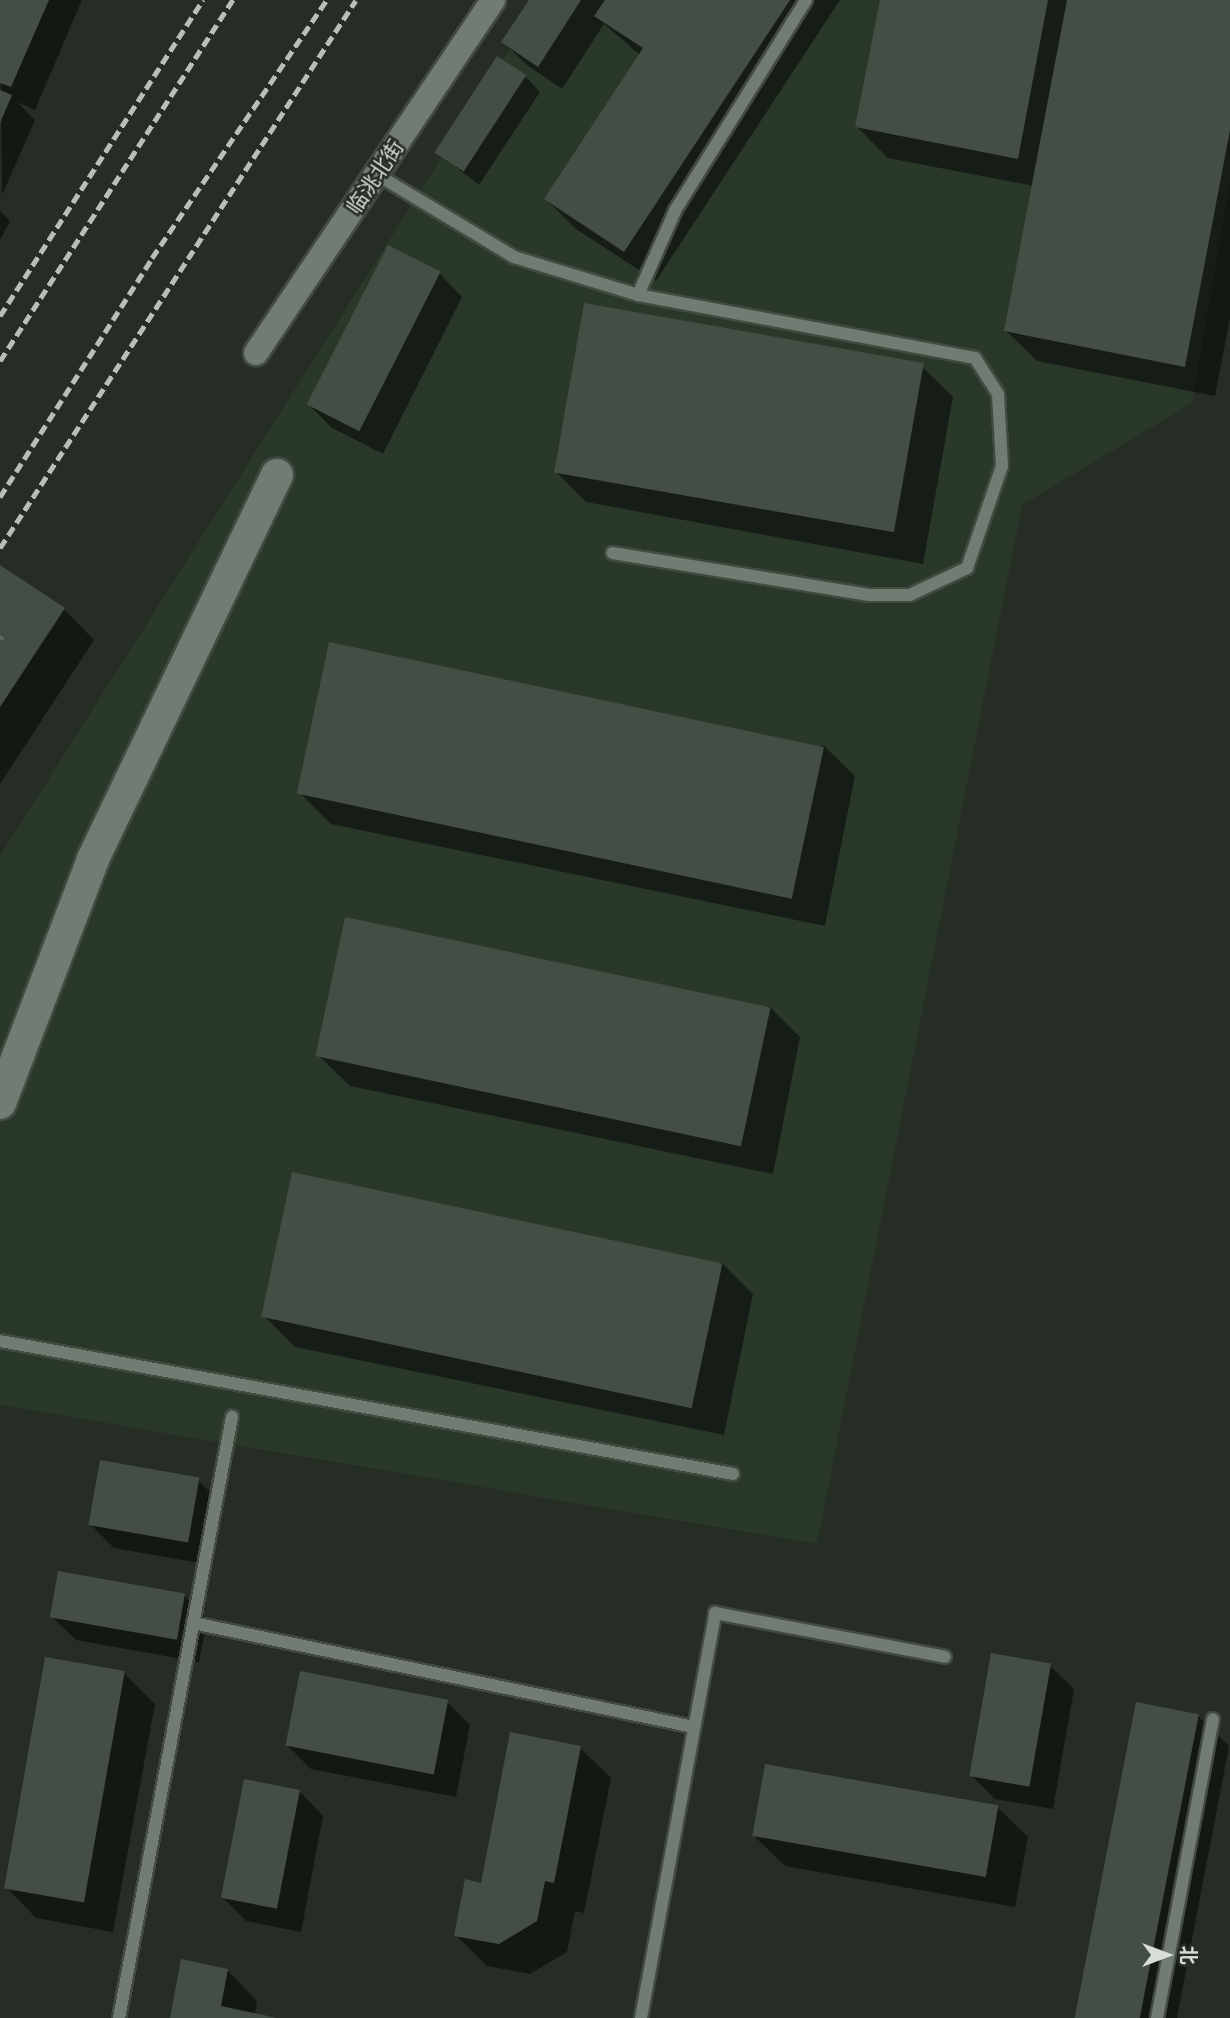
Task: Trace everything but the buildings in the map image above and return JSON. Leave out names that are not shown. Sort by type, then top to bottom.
[{"type":"street","name":"临洮北街","points":[[257,354],[493,0]]},
{"type":"street","points":[[0,1103],[93,859],[277,475]]},
{"type":"lane","points":[[638,295],[676,209],[806,0]]},
{"type":"lane","points":[[376,174],[514,257],[638,295],[975,358],[998,394],[1002,467],[967,568],[910,595],[869,595],[612,552]]},
{"type":"lane","points":[[0,1341],[733,1474]]},
{"type":"lane","points":[[119,2018],[232,1417]]},
{"type":"lane","points":[[641,2018],[715,1613],[945,1657]]},
{"type":"lane","points":[[193,1623],[694,1727]]},
{"type":"lane","points":[[1157,2018],[1213,1719]]},
{"type":"path","points":[[0,639],[4,632]]},
{"type":"shaded area","points":[[541,0],[1230,0],[1230,181],[1192,403],[1022,505],[817,1544],[0,1405],[0,856]]},
{"type":"railway","points":[[0,316],[203,0]]},
{"type":"railway","points":[[0,361],[233,0]]},
{"type":"railway","points":[[0,497],[152,258],[327,0]]},
{"type":"railway","points":[[0,548],[356,0]]}]
